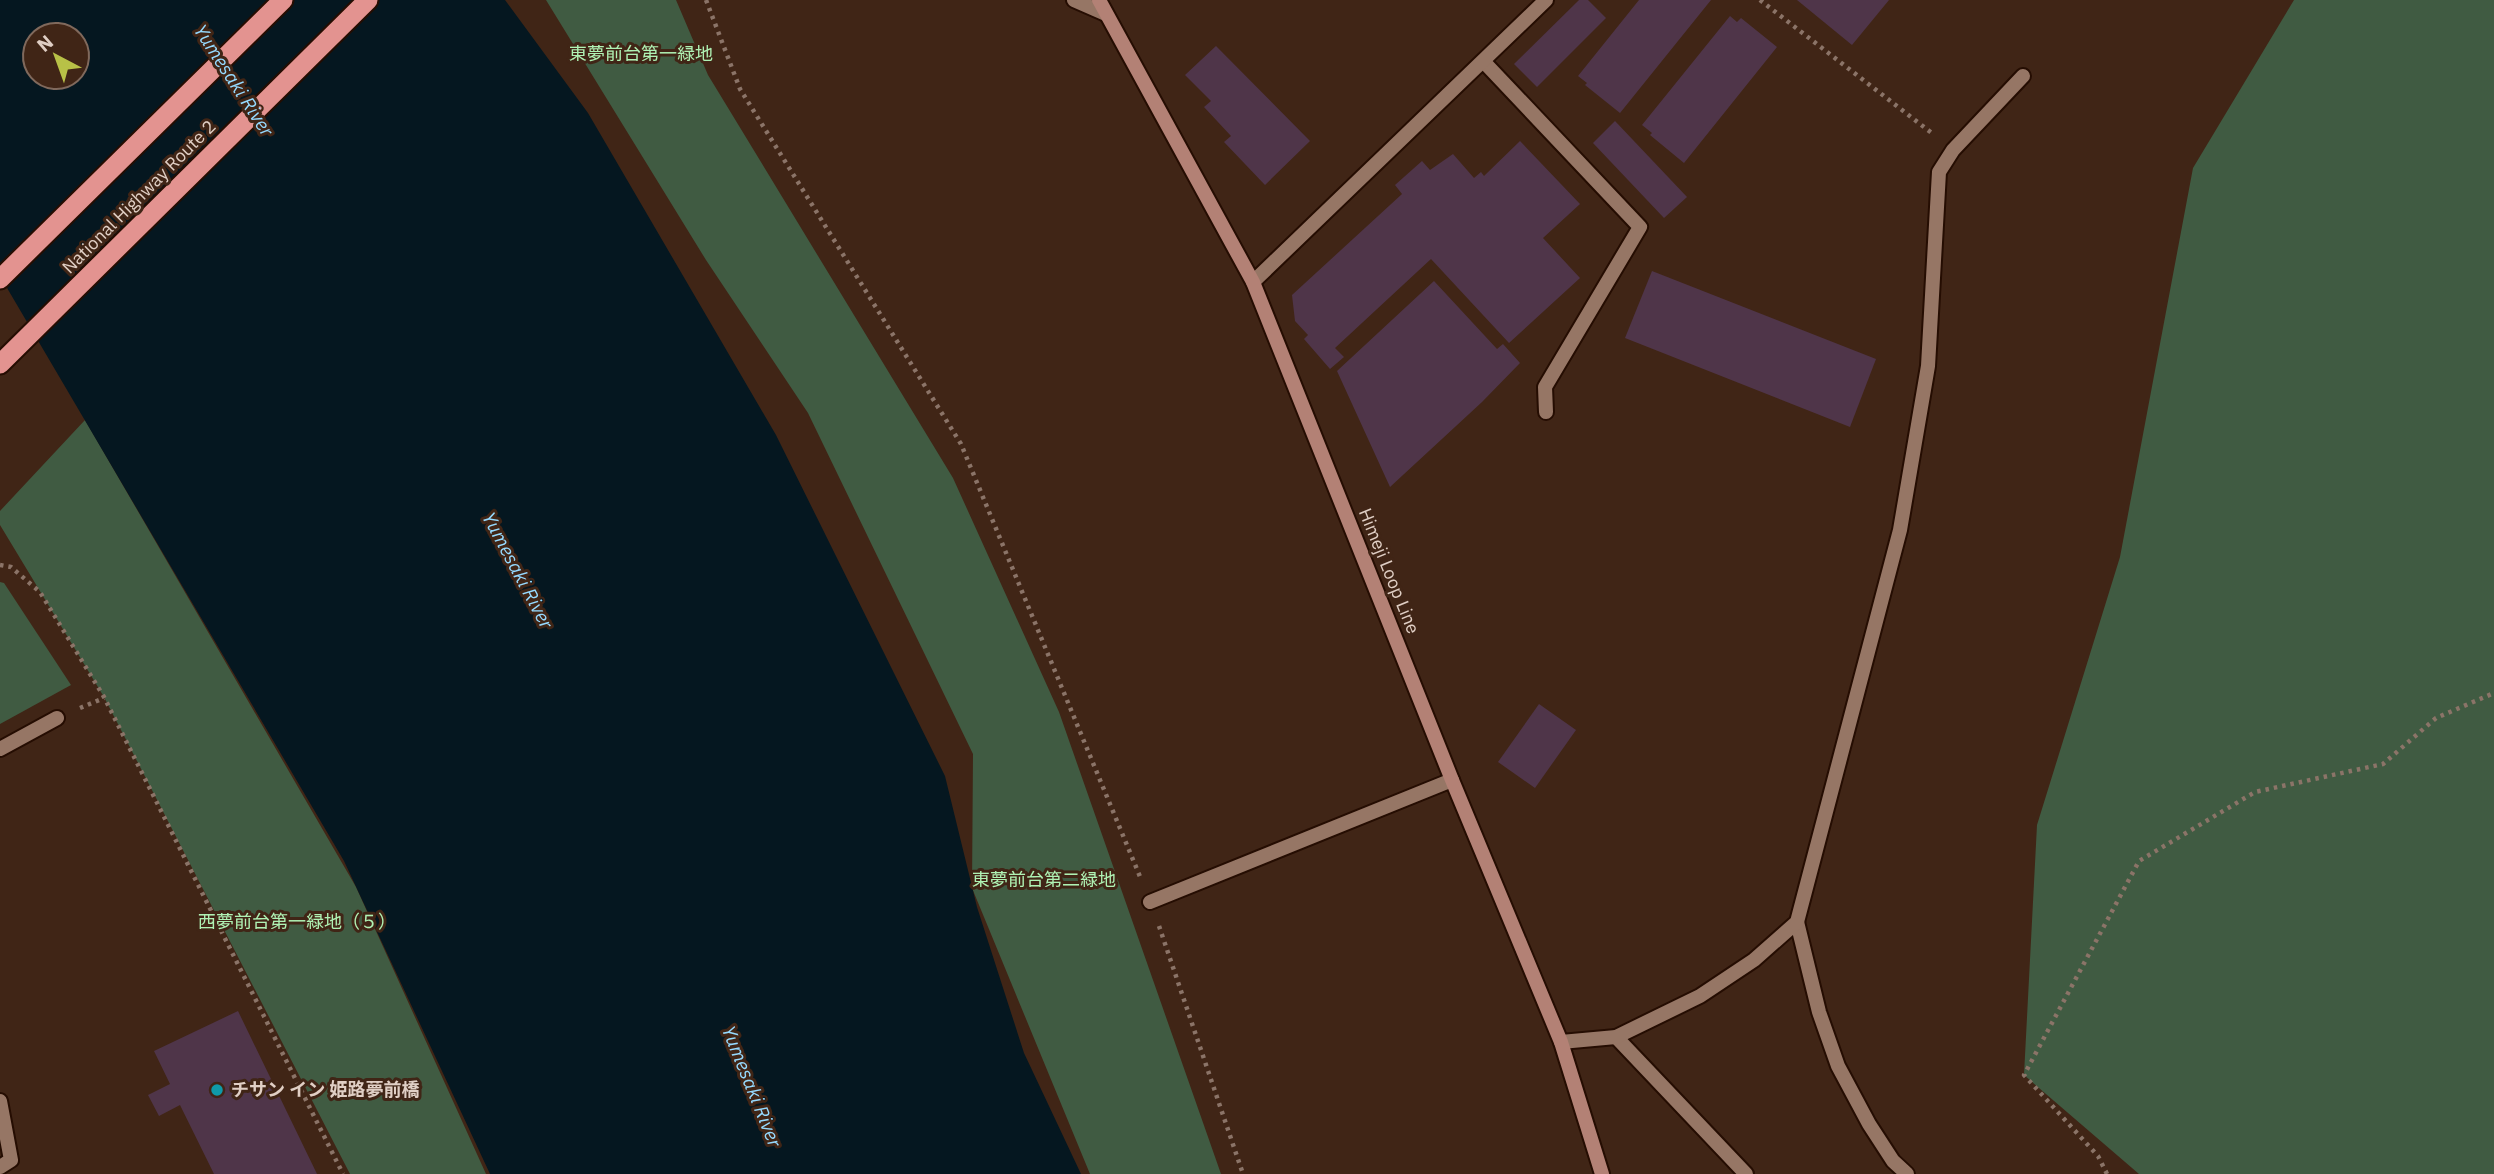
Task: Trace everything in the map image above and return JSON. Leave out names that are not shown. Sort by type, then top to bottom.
[{"type":"highway","points":[[0,279],[284,0]]},
{"type":"highway","name":"National Highway Route 2","points":[[0,365],[368,0]]},
{"type":"main road","name":"Himeji Loop Line","points":[[1099,0],[1253,282],[1452,780],[1561,1042],[1602,1174]]},
{"type":"street","points":[[1074,0],[1106,15]]},
{"type":"street","points":[[1253,282],[1546,0]]},
{"type":"street","points":[[1483,62],[1640,227],[1545,387],[1546,412]]},
{"type":"street","points":[[1907,1174],[1893,1161],[1869,1124],[1838,1066],[1819,1012],[1797,922],[1900,530],[1928,366],[1939,172],[1953,150],[2023,76]]},
{"type":"street","points":[[0,749],[57,718]]},
{"type":"street","points":[[1150,902],[1452,780]]},
{"type":"street","points":[[1561,1042],[1616,1037],[1700,996],[1754,960],[1797,922]]},
{"type":"street","points":[[1616,1037],[1746,1174]]},
{"type":"street","points":[[0,1101],[11,1160],[0,1167]]},
{"type":"path","points":[[706,0],[740,89],[961,444],[1150,902],[1243,1174]]},
{"type":"path","points":[[1760,0],[1953,150]]},
{"type":"path","points":[[0,565],[10,566],[40,592],[104,698],[343,1174]]},
{"type":"path","points":[[2107,1174],[2098,1156],[2024,1075],[2139,861],[2255,792],[2383,764],[2436,718],[2494,693]]},
{"type":"green space","points":[[546,0],[676,0],[708,75],[953,478],[1059,712],[1221,1174],[1090,1174],[972,888],[973,754],[808,413],[706,260]]},
{"type":"green space","points":[[2294,0],[2494,0],[2494,1174],[2139,1174],[2024,1075],[2037,825],[2120,557],[2193,168]]},
{"type":"green space","name":"西夢前台第一緑地（５）","points":[[85,420],[356,887],[486,1174],[350,1174],[104,697],[0,525],[0,511]]},
{"type":"green space","points":[[0,582],[4,583],[71,685],[0,724]]},
{"type":"water","name":"Yumesaki River","points":[[0,0],[505,0],[588,113],[776,435],[945,776],[977,907],[1024,1053],[1081,1174],[490,1174],[344,861],[0,276]]},
{"type":"building","points":[[1579,0],[1588,0],[1606,18],[1537,87],[1514,64]]},
{"type":"building","points":[[1639,0],[1711,0],[1620,113],[1585,85],[1587,83],[1578,76]]},
{"type":"building","points":[[1797,0],[1889,0],[1852,45]]},
{"type":"building","points":[[1730,16],[1737,22],[1741,18],[1777,47],[1684,163],[1642,125]]},
{"type":"building","points":[[1216,46],[1310,141],[1265,185],[1224,142],[1231,136],[1204,107],[1211,101],[1185,75]]},
{"type":"building","points":[[1615,121],[1687,197],[1664,218],[1593,143]]},
{"type":"building","points":[[1520,141],[1580,204],[1543,238],[1580,278],[1509,343],[1431,259],[1335,348],[1344,357],[1330,369],[1304,339],[1308,335],[1295,321],[1292,295],[1402,194],[1395,185],[1422,161],[1430,170],[1453,154],[1474,178],[1481,172],[1484,176]]},
{"type":"building","points":[[1652,271],[1876,359],[1850,427],[1625,338]]},
{"type":"building","points":[[1434,281],[1497,349],[1503,344],[1520,363],[1390,487],[1337,371]]},
{"type":"building","points":[[1539,704],[1576,730],[1535,788],[1498,762]]},
{"type":"building","name":"チサン イン 姫路夢前橋","points":[[238,1011],[317,1174],[214,1174],[180,1105],[159,1116],[148,1095],[170,1084],[154,1051]]},
{"type":"place","name":"チサン イン 姫路夢前橋","points":[[217,1090]]},
{"type":"park label","name":"東夢前台第一緑地","points":[[641,54]]},
{"type":"park label","name":"東夢前台第二緑地","points":[[1044,880]]}]
